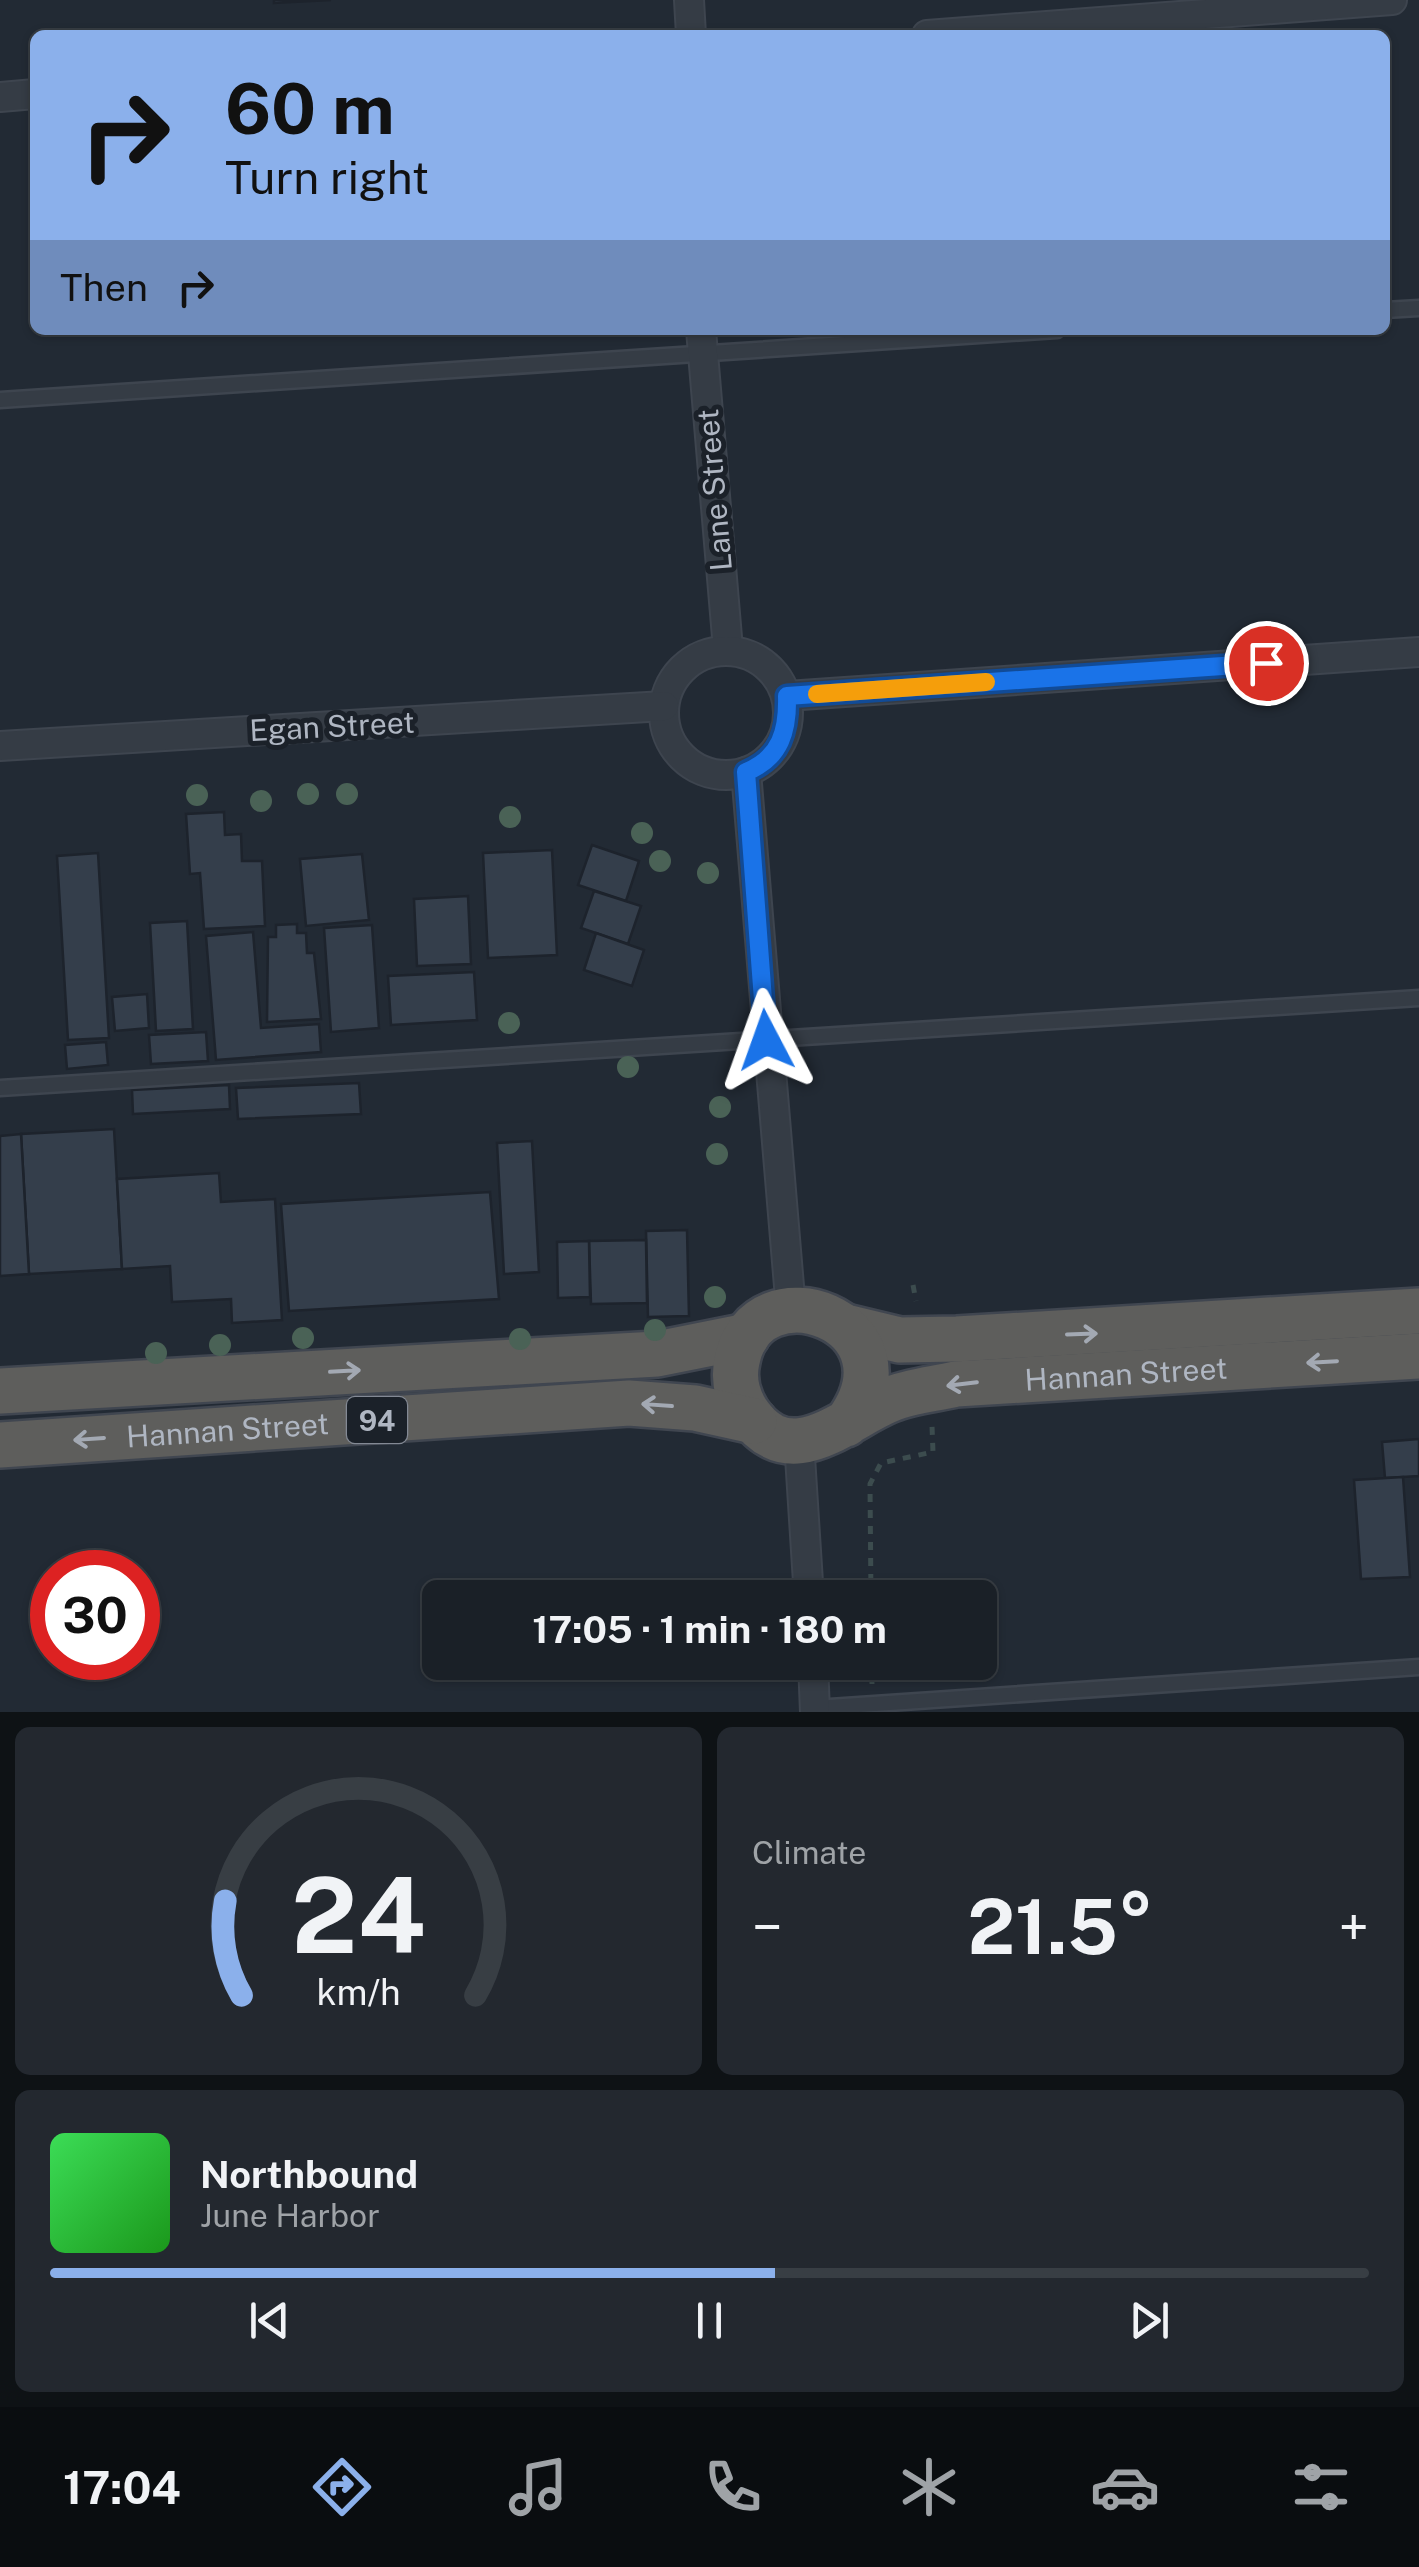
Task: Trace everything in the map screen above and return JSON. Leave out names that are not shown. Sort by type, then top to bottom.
[{"type":"highway","name":"Hannan Street","points":[[0,1390],[657,1354],[747,1336],[774,1314],[791,1310],[830,1316],[846,1327],[900,1340],[1116,1333],[1419,1312]]},
{"type":"highway","points":[[846,1327],[859,1344],[866,1364],[866,1386],[846,1424]]},
{"type":"highway","points":[[747,1336],[737,1357],[735,1380],[741,1402],[754,1421]]},
{"type":"highway","name":"Hannan Street","points":[[0,1445],[629,1403],[695,1408],[754,1421],[774,1435],[799,1441],[832,1433],[890,1399],[956,1384],[1419,1356]]},
{"type":"street","points":[[689,0],[691,30]]},
{"type":"street","points":[[993,30],[1392,0]]},
{"type":"street","points":[[0,96],[30,94]]},
{"type":"street","name":"Lane Street","points":[[701,341],[728,650]]},
{"type":"street","points":[[728,650],[761,660],[787,696],[788,727],[777,750],[746,772],[725,776],[692,766],[672,744],[664,706],[668,686],[686,664],[705,653],[728,650]]},
{"type":"street","points":[[787,696],[1419,652]]},
{"type":"street","name":"Egan Street","points":[[0,746],[664,706]]},
{"type":"street","points":[[746,772],[791,1310]]},
{"type":"street","points":[[799,1441],[808,1580]]},
{"type":"street","points":[[814,1680],[815,1710]]},
{"type":"lane","points":[[1390,310],[1419,308]]},
{"type":"lane","points":[[0,400],[701,341],[896,335]]},
{"type":"lane","points":[[0,1088],[1419,998]]},
{"type":"lane","points":[[815,1710],[1419,1666]]},
{"type":"path","points":[[913,1284],[922,1340]]},
{"type":"path","points":[[871,1580],[870,1484],[881,1462],[932,1452],[931,1390]]},
{"type":"building","points":[[274,0],[331,0],[274,3]]},
{"type":"building","points":[[224,812],[225,835],[241,834],[242,861],[262,861],[265,926],[204,929],[200,873],[190,874],[186,814]]},
{"type":"building","points":[[592,845],[639,861],[626,901],[578,885]]},
{"type":"building","points":[[552,850],[557,955],[488,958],[483,853]]},
{"type":"building","points":[[98,853],[109,1038],[68,1040],[57,856]]},
{"type":"building","points":[[362,854],[369,920],[306,926],[300,859]]},
{"type":"building","points":[[594,891],[641,906],[628,944],[581,928]]},
{"type":"building","points":[[468,896],[471,964],[417,966],[414,899]]},
{"type":"building","points":[[187,921],[193,1029],[156,1031],[150,923]]},
{"type":"building","points":[[297,924],[297,933],[306,933],[307,953],[314,953],[321,1019],[267,1022],[268,937],[276,937],[276,925]]},
{"type":"building","points":[[372,925],[379,1028],[331,1032],[324,928]]},
{"type":"building","points":[[253,932],[261,1028],[319,1024],[321,1052],[216,1060],[206,936]]},
{"type":"building","points":[[596,933],[644,950],[632,986],[584,970]]},
{"type":"building","points":[[474,972],[477,1020],[391,1025],[388,976]]},
{"type":"building","points":[[147,994],[149,1028],[115,1031],[112,997]]},
{"type":"building","points":[[206,1032],[208,1061],[151,1064],[149,1035]]},
{"type":"building","points":[[106,1042],[108,1065],[67,1069],[65,1045]]},
{"type":"building","points":[[359,1083],[361,1114],[238,1119],[236,1088]]},
{"type":"building","points":[[229,1085],[230,1109],[133,1114],[132,1090]]},
{"type":"building","points":[[114,1129],[122,1269],[29,1274],[21,1134]]},
{"type":"building","points":[[21,1134],[29,1274],[0,1276],[0,1136]]},
{"type":"building","points":[[532,1141],[539,1272],[504,1274],[497,1143]]},
{"type":"building","points":[[219,1173],[221,1202],[275,1199],[282,1320],[232,1323],[231,1299],[172,1302],[170,1266],[122,1269],[117,1179]]},
{"type":"building","points":[[490,1192],[499,1299],[289,1311],[281,1204]]},
{"type":"building","points":[[687,1230],[689,1316],[648,1317],[646,1231]]},
{"type":"building","points":[[646,1240],[647,1303],[591,1304],[589,1241]]},
{"type":"building","points":[[589,1241],[590,1297],[558,1298],[557,1242]]},
{"type":"building","points":[[1419,1439],[1419,1476],[1385,1478],[1382,1442]]},
{"type":"building","points":[[1403,1477],[1410,1577],[1361,1579],[1354,1480]]},
{"type":"slow traffic","points":[[817,694],[986,682]]},
{"type":"route","points":[[766,1040],[746,772],[762,765],[777,750],[788,727],[787,696],[1266,663]]}]
